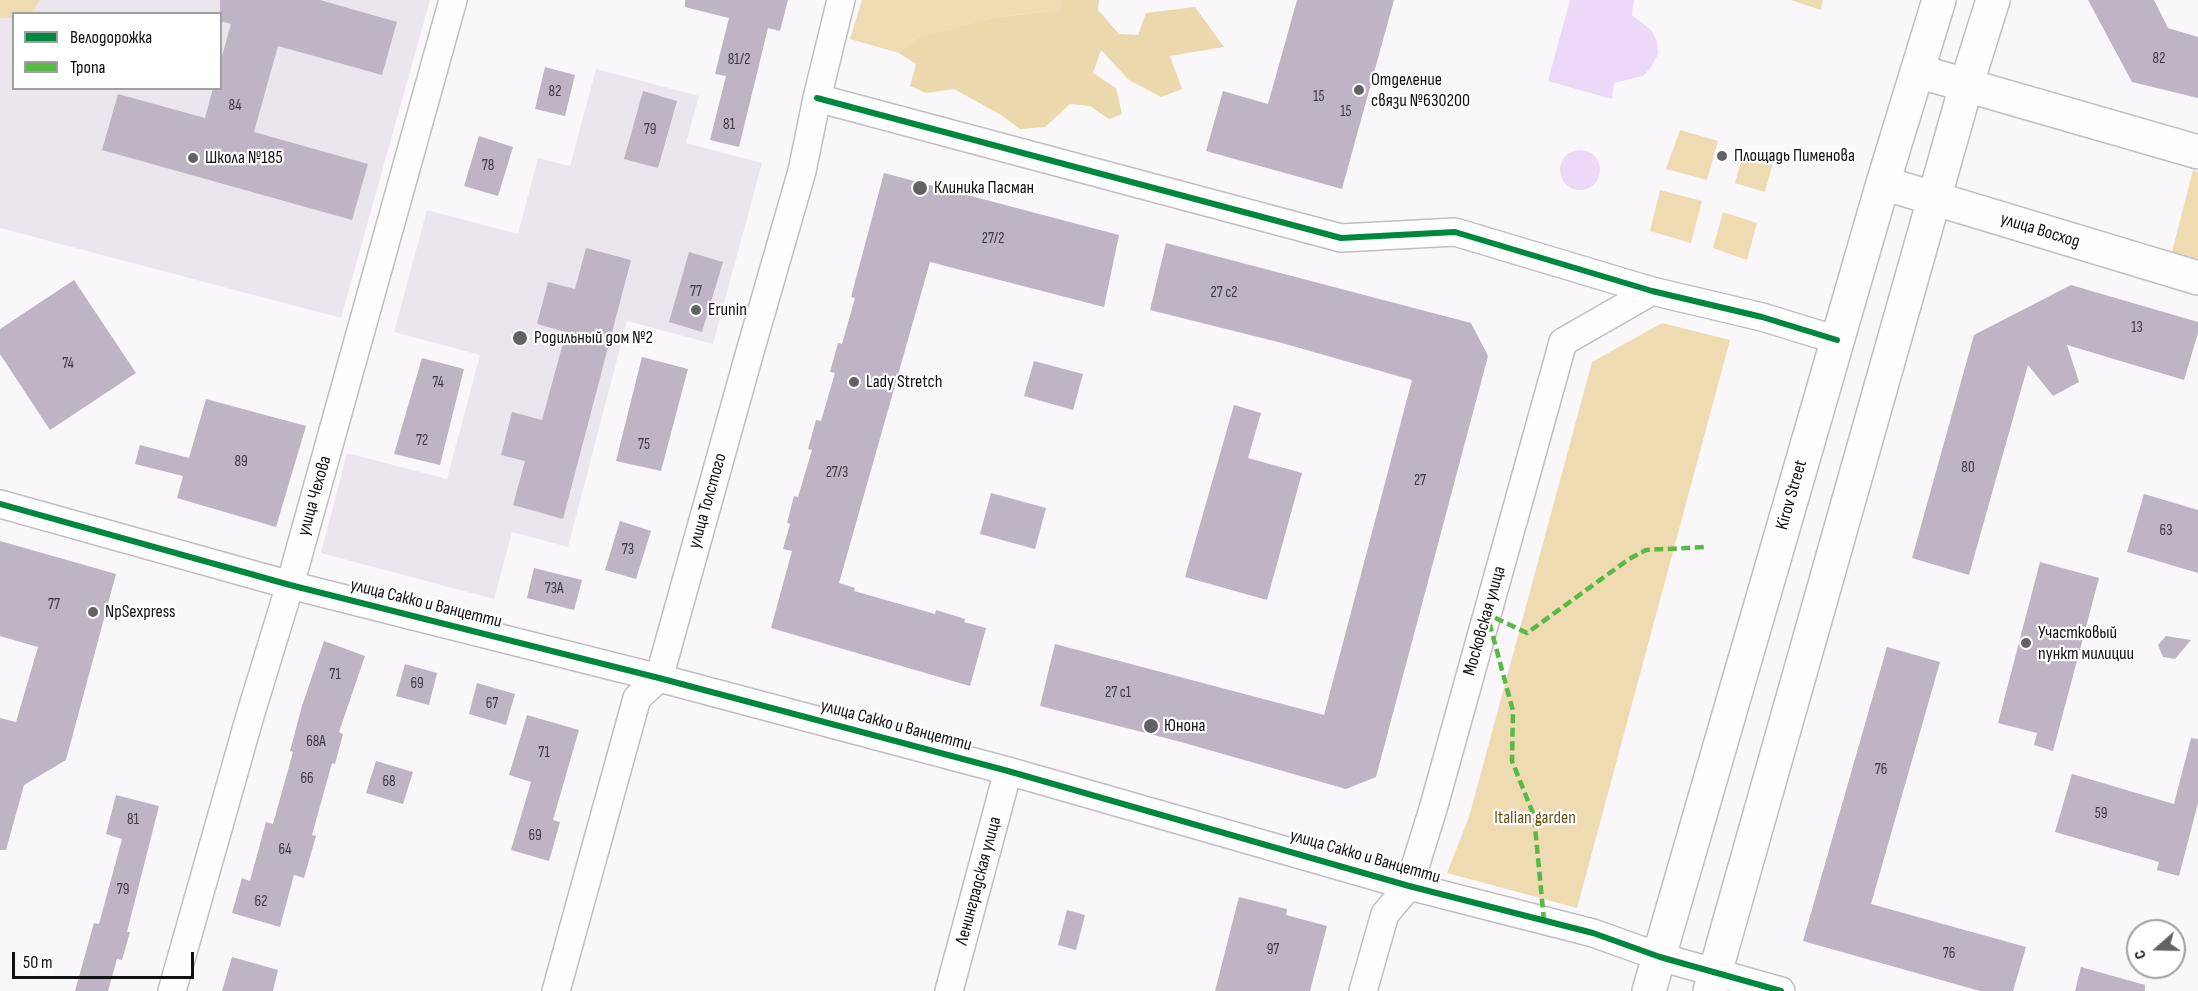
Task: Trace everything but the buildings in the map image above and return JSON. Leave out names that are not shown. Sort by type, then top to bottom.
[{"type":"main road","name":"Kirov Street","points":[[1648,991],[1660,957],[1882,183],[1939,0]]},
{"type":"main road","points":[[1714,981],[1966,86],[1993,0]]},
{"type":"main road","points":[[1917,70],[2198,152]]},
{"type":"main road","name":"улица Восход","points":[[1882,183],[2198,278]]},
{"type":"street","name":"улица Чехова","points":[[172,991],[250,716],[290,585],[453,0]]},
{"type":"street","name":"улица Толстого","points":[[659,678],[802,171],[841,0]]},
{"type":"street","points":[[817,98],[1341,238],[1455,232],[1652,291],[1762,317],[1837,340]]},
{"type":"street","name":"Московская улица","points":[[1364,991],[1385,914],[1409,886],[1433,809],[1563,342],[1652,291]]},
{"type":"street","name":"улица Сакко и Ванцетти","points":[[0,504],[290,585],[659,678],[1008,771],[1409,886],[1593,933],[1660,957],[1714,981],[1781,991]]},
{"type":"street","points":[[556,991],[637,698],[659,678]]},
{"type":"street","name":"Ленинградская улица","points":[[949,991],[1008,771]]},
{"type":"shaded area","name":"Школа №185","points":[[0,0],[430,0],[341,318],[0,228]]},
{"type":"shaded area","points":[[1059,0],[1099,0],[1098,10],[1119,34],[1138,35],[1146,13],[1195,7],[1224,47],[1170,56],[1182,89],[1161,97],[1129,80],[1101,50],[1093,73],[1116,88],[1122,114],[1109,119],[1090,106],[1070,104],[1045,127],[1020,129],[1001,115],[954,89],[926,93],[910,86],[916,64],[899,53],[918,37],[991,18],[1061,10]]},
{"type":"shaded area","points":[[1570,0],[1634,0],[1632,15],[1651,30],[1657,41],[1658,54],[1652,66],[1643,76],[1614,83],[1612,99],[1548,81]]},
{"type":"shaded area","name":"Родильный дом №2","points":[[596,69],[699,96],[686,143],[762,163],[713,344],[627,321],[568,547],[512,532],[494,599],[321,553],[347,453],[447,479],[480,355],[394,332],[427,210],[518,234],[538,158],[570,166]]},
{"type":"shaded area","points":[[1580,150],[1588,151],[1594,156],[1599,162],[1599,178],[1594,184],[1588,189],[1580,190],[1572,189],[1566,184],[1561,178],[1560,170],[1561,162],[1566,156],[1572,151]]},
{"type":"green space","points":[[0,0],[40,0],[33,12],[12,12],[12,18],[0,18]]},
{"type":"green space","points":[[862,0],[1059,0],[1061,10],[991,18],[918,37],[899,53],[850,39]]},
{"type":"green space","points":[[1791,0],[1823,0],[1821,10]]},
{"type":"green space","points":[[1680,130],[1718,141],[1707,180],[1666,169]]},
{"type":"green space","points":[[1744,151],[1774,159],[1765,192],[1735,183]]},
{"type":"green space","points":[[2193,170],[2198,172],[2198,259],[2172,252]]},
{"type":"green space","points":[[1660,190],[1702,201],[1691,243],[1650,231]]},
{"type":"green space","points":[[1723,212],[1757,223],[1747,260],[1713,248]]},
{"type":"green space","name":"Italian garden","points":[[1662,323],[1730,340],[1577,908],[1447,873],[1469,817],[1592,362]]},
{"type":"marked path","points":[[1544,921],[1534,816],[1512,761],[1513,711],[1487,614],[1527,633],[1629,559],[1646,550],[1705,547]]},
{"type":"cycle path","points":[[817,98],[1341,238],[1455,232],[1652,291],[1762,317],[1837,340]]},
{"type":"cycle path","points":[[0,504],[290,585],[659,678],[1008,771],[1409,886],[1593,933],[1660,957],[1781,991]]},
{"type":"place","name":"Отделение связи №630200","points":[[1359,90]]},
{"type":"place","name":"Площадь Пименова","points":[[1722,156]]},
{"type":"place","name":"Школа №185","points":[[193,158]]},
{"type":"place","name":"Клиника Пасман","points":[[920,188]]},
{"type":"place","name":"Erunin","points":[[696,310]]},
{"type":"place","name":"Родильный дом №2","points":[[520,338]]},
{"type":"place","name":"Lady Stretch","points":[[854,382]]},
{"type":"place","name":"NpSexpress","points":[[93,612]]},
{"type":"place","name":"Участковый пункт милиции","points":[[2026,643]]},
{"type":"place","name":"Юнона","points":[[1151,726]]}]
